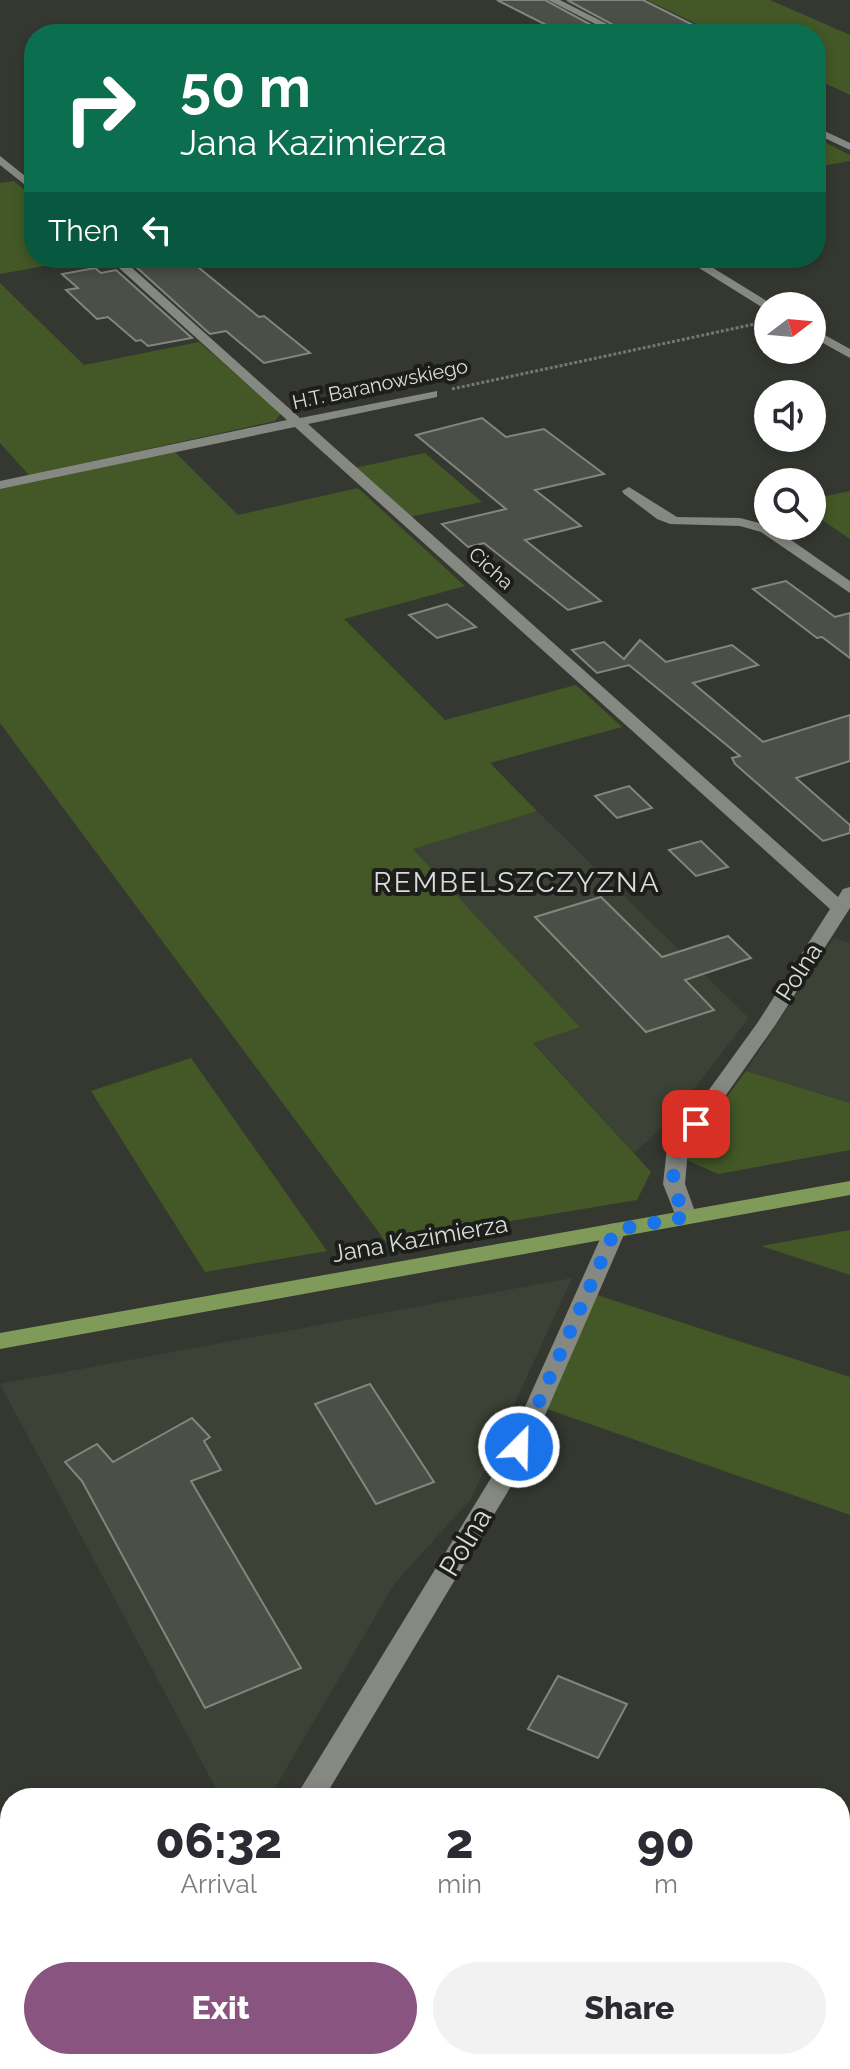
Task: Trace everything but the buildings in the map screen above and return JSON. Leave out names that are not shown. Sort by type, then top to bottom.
[{"type":"main road","name":"Jana Kazimierza","points":[[0,1341],[850,1188]]},
{"type":"street","points":[[553,0],[602,24]]},
{"type":"street","points":[[826,135],[850,147]]},
{"type":"street","points":[[0,159],[24,180]]},
{"type":"street","name":"Cicha","points":[[125,268],[845,901]]},
{"type":"street","points":[[706,268],[754,297]]},
{"type":"street","points":[[826,340],[850,354]]},
{"type":"street","name":"H.T. Baranowskiego","points":[[0,485],[432,394]]},
{"type":"street","points":[[629,491],[662,516],[675,521],[740,522],[766,529],[850,588]]},
{"type":"street","name":"Polna","points":[[686,1217],[673,1186],[678,1148],[766,1024],[845,901]]},
{"type":"street","name":"Polna","points":[[315,1788],[510,1468],[615,1230]]},
{"type":"path","name":"H.T. Baranowskiego","points":[[432,394],[754,324]]},
{"type":"shaded area","points":[[537,811],[749,1018],[667,1123],[634,1153],[533,1042],[579,1026],[412,848]]},
{"type":"shaded area","points":[[834,938],[850,943],[850,1103],[746,1071]]},
{"type":"shaded area","points":[[572,1278],[471,1499],[395,1583],[275,1788],[216,1788],[0,1384]]},
{"type":"green space","points":[[647,0],[770,0],[825,24],[697,24]]},
{"type":"green space","points":[[826,24],[850,35],[850,95],[826,84]]},
{"type":"green space","points":[[826,143],[850,155],[850,161],[826,165]]},
{"type":"green space","points":[[14,181],[24,190],[24,268],[33,268],[0,274],[0,183]]},
{"type":"green space","points":[[0,283],[84,365],[199,342],[281,413],[275,421],[29,475],[0,443]]},
{"type":"green space","points":[[175,452],[238,515],[358,488],[465,586],[344,619],[445,720],[576,685],[622,727],[490,763],[537,811],[413,849],[580,1027],[533,1043],[651,1172],[637,1200],[386,1242],[0,723],[0,488]]},
{"type":"green space","points":[[425,453],[482,502],[409,517],[354,468]]},
{"type":"green space","points":[[850,491],[850,539],[826,523],[826,496]]},
{"type":"green space","points":[[191,1058],[327,1251],[205,1272],[91,1091]]},
{"type":"green space","points":[[746,1071],[850,1103],[850,1150],[718,1174],[682,1158]]},
{"type":"green space","points":[[850,1230],[850,1275],[761,1246]]},
{"type":"green space","points":[[597,1295],[850,1377],[850,1515],[547,1409]]},
{"type":"district","name":"REMBELSZCZYZNA","points":[[517,882]]},
{"type":"route","points":[[519,1447],[615,1230],[686,1217],[673,1186],[674,1161],[678,1148],[696,1124]]}]
